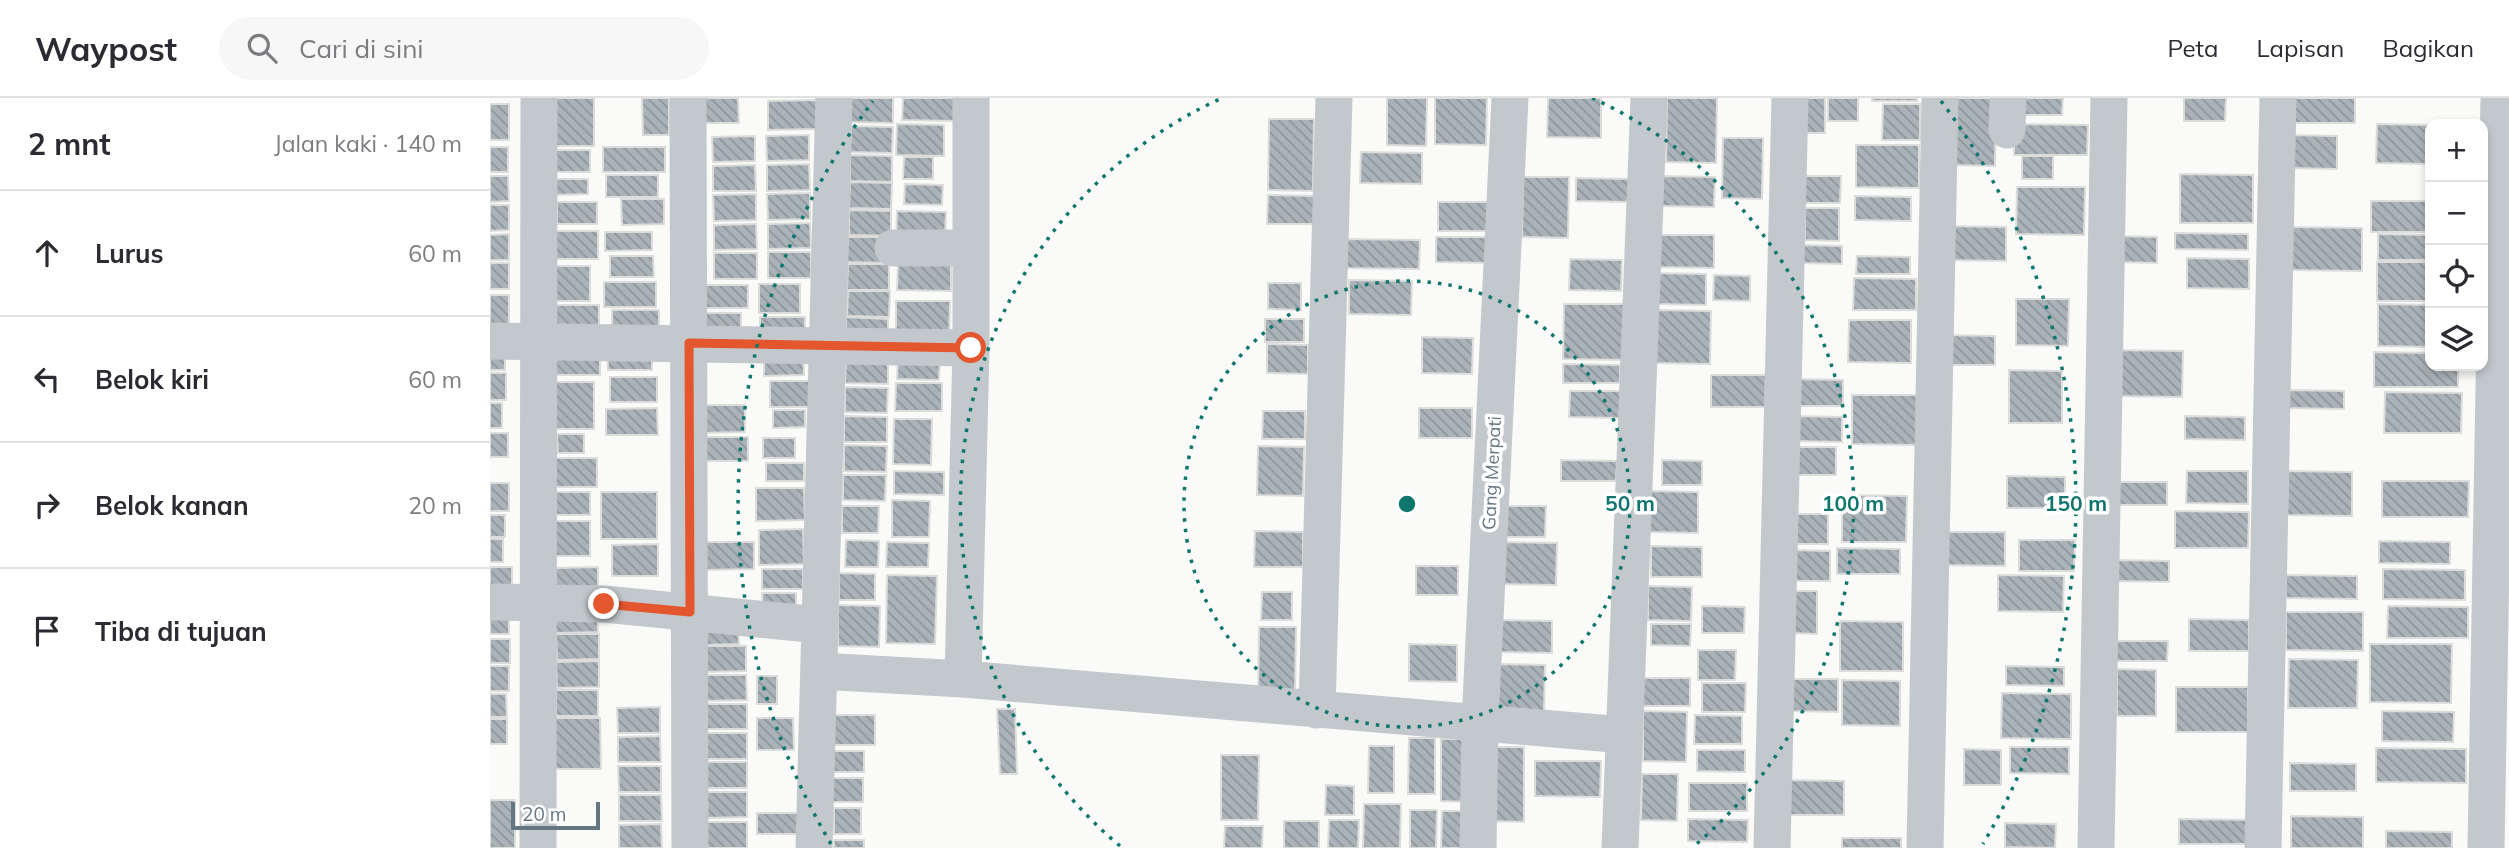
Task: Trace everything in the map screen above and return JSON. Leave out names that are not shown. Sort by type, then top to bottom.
[{"type":"street","points":[[538,98],[538,848]]},
{"type":"street","points":[[688,98],[690,848]]},
{"type":"street","points":[[814,848],[834,98]]},
{"type":"street","points":[[963,679],[971,348],[971,98]]},
{"type":"street","points":[[1317,710],[1334,98]]},
{"type":"street","name":"Gang Merpati","points":[[1478,848],[1480,723],[1510,98]]},
{"type":"street","points":[[1620,848],[1649,98]]},
{"type":"street","points":[[1772,848],[1790,98]]},
{"type":"street","points":[[1925,848],[1940,98]]},
{"type":"street","points":[[2096,848],[2109,98]]},
{"type":"street","points":[[2263,848],[2278,98]]},
{"type":"street","points":[[2486,848],[2499,98]]},
{"type":"street","points":[[893,248],[971,248]]},
{"type":"street","points":[[490,341],[971,348]]},
{"type":"street","points":[[490,602],[604,604],[820,625]]},
{"type":"street","points":[[819,671],[963,679],[1624,735]]},
{"type":"building","points":[[550,98],[594,98],[594,146],[550,146]]},
{"type":"building","points":[[642,98],[669,98],[669,135],[643,135]]},
{"type":"building","points":[[705,98],[738,98],[739,123],[705,123]]},
{"type":"building","points":[[851,98],[893,98],[893,123],[851,122]]},
{"type":"building","points":[[903,98],[955,98],[955,121],[902,120]]},
{"type":"building","points":[[1387,98],[1427,98],[1426,146],[1387,145]]},
{"type":"building","points":[[1435,98],[1487,98],[1486,145],[1435,144]]},
{"type":"building","points":[[1548,98],[1601,98],[1601,138],[1547,137]]},
{"type":"building","points":[[1667,98],[1717,98],[1716,163],[1666,162]]},
{"type":"building","points":[[1799,98],[1825,98],[1825,133],[1799,133]]},
{"type":"building","points":[[1828,98],[1858,98],[1858,121],[1828,121]]},
{"type":"building","points":[[1872,98],[1917,98],[1917,101],[1872,101]]},
{"type":"building","points":[[1950,98],[1996,98],[1995,166],[1949,165]]},
{"type":"building","points":[[2021,98],[2063,98],[2062,115],[2021,115]]},
{"type":"building","points":[[2184,98],[2226,98],[2225,121],[2184,121]]},
{"type":"building","points":[[2283,98],[2355,98],[2355,123],[2283,123]]},
{"type":"building","points":[[818,100],[819,129],[768,130],[768,101]]},
{"type":"building","points":[[490,104],[509,104],[509,140],[490,140]]},
{"type":"building","points":[[1883,104],[1920,104],[1920,140],[1882,140]]},
{"type":"building","points":[[1269,119],[1314,119],[1313,191],[1268,190]]},
{"type":"building","points":[[897,124],[944,125],[944,156],[896,155]]},
{"type":"building","points":[[2014,124],[2088,125],[2087,155],[2014,155]]},
{"type":"building","points":[[2377,124],[2425,125],[2425,164],[2376,163]]},
{"type":"building","points":[[851,126],[893,127],[892,153],[850,152]]},
{"type":"building","points":[[809,135],[809,160],[767,161],[766,136]]},
{"type":"building","points":[[2285,135],[2337,136],[2337,169],[2285,168]]},
{"type":"building","points":[[755,136],[755,161],[713,162],[712,137]]},
{"type":"building","points":[[1723,138],[1763,138],[1762,199],[1722,198]]},
{"type":"building","points":[[1856,145],[1919,145],[1919,188],[1856,187]]},
{"type":"building","points":[[490,147],[508,147],[508,172],[490,172]]},
{"type":"building","points":[[603,147],[665,147],[665,172],[603,172]]},
{"type":"building","points":[[554,150],[590,150],[590,172],[554,172]]},
{"type":"building","points":[[1361,152],[1422,153],[1422,184],[1360,183]]},
{"type":"building","points":[[850,155],[892,156],[892,182],[850,181]]},
{"type":"building","points":[[2022,156],[2053,156],[2053,179],[2022,179]]},
{"type":"building","points":[[904,157],[933,157],[933,179],[903,179]]},
{"type":"building","points":[[809,164],[810,190],[767,191],[767,165]]},
{"type":"building","points":[[755,165],[756,191],[713,191],[713,166]]},
{"type":"building","points":[[2180,174],[2253,175],[2253,223],[2180,223]]},
{"type":"building","points":[[606,175],[658,175],[658,197],[606,197]]},
{"type":"building","points":[[490,176],[508,176],[509,201],[490,202]]},
{"type":"building","points":[[1662,176],[1715,177],[1714,207],[1661,206]]},
{"type":"building","points":[[1795,176],[1841,176],[1840,203],[1795,203]]},
{"type":"building","points":[[1523,177],[1569,177],[1568,238],[1522,237]]},
{"type":"building","points":[[1576,178],[1630,179],[1630,202],[1576,201]]},
{"type":"building","points":[[554,179],[588,179],[588,194],[555,195]]},
{"type":"building","points":[[850,182],[892,183],[891,209],[849,208]]},
{"type":"building","points":[[905,184],[943,185],[942,205],[904,204]]},
{"type":"building","points":[[2017,187],[2085,187],[2084,235],[2016,234]]},
{"type":"building","points":[[810,193],[810,219],[768,220],[767,194]]},
{"type":"building","points":[[756,194],[756,220],[714,221],[713,195]]},
{"type":"building","points":[[1268,195],[1316,196],[1316,224],[1267,224]]},
{"type":"building","points":[[1855,196],[1911,197],[1911,221],[1855,220]]},
{"type":"building","points":[[621,199],[664,199],[664,224],[622,225]]},
{"type":"building","points":[[2371,201],[2425,201],[2425,232],[2371,232]]},
{"type":"building","points":[[557,202],[597,202],[597,224],[557,224]]},
{"type":"building","points":[[1438,202],[1488,202],[1487,231],[1438,231]]},
{"type":"building","points":[[490,205],[509,205],[509,230],[490,231]]},
{"type":"building","points":[[1805,208],[1839,208],[1839,241],[1805,240]]},
{"type":"building","points":[[849,210],[891,211],[891,236],[849,235]]},
{"type":"building","points":[[897,211],[946,212],[945,242],[896,241]]},
{"type":"building","points":[[810,223],[811,248],[768,249],[768,224]]},
{"type":"building","points":[[756,224],[757,249],[714,250],[714,225]]},
{"type":"building","points":[[1943,226],[2006,227],[2006,261],[1942,260]]},
{"type":"building","points":[[2283,227],[2362,228],[2362,271],[2282,270]]},
{"type":"building","points":[[550,231],[598,231],[598,259],[550,259]]},
{"type":"building","points":[[605,232],[652,232],[652,250],[605,251]]},
{"type":"building","points":[[2175,233],[2248,234],[2248,250],[2175,249]]},
{"type":"building","points":[[509,234],[509,260],[490,260],[490,235]]},
{"type":"building","points":[[2378,234],[2425,235],[2425,260],[2378,260]]},
{"type":"building","points":[[1657,235],[1714,235],[1714,268],[1657,267]]},
{"type":"building","points":[[2116,236],[2157,237],[2157,263],[2116,262]]},
{"type":"building","points":[[848,237],[890,237],[889,263],[847,262]]},
{"type":"building","points":[[1436,237],[1489,237],[1488,263],[1436,262]]},
{"type":"building","points":[[1342,239],[1420,240],[1419,269],[1341,268]]},
{"type":"building","points":[[1801,245],[1842,246],[1842,264],[1801,263]]},
{"type":"building","points":[[768,252],[811,252],[811,278],[768,278]]},
{"type":"building","points":[[714,253],[757,253],[757,279],[714,279]]},
{"type":"building","points":[[610,256],[653,256],[654,277],[610,277]]},
{"type":"building","points":[[1857,256],[1910,257],[1910,274],[1856,274]]},
{"type":"building","points":[[2187,258],[2249,259],[2249,289],[2187,288]]},
{"type":"building","points":[[1570,259],[1622,260],[1621,291],[1569,290]]},
{"type":"building","points":[[898,262],[951,262],[951,291],[897,290]]},
{"type":"building","points":[[2377,262],[2425,262],[2425,301],[2377,301]]},
{"type":"building","points":[[490,263],[509,263],[509,289],[490,289]]},
{"type":"building","points":[[848,264],[889,264],[889,290],[847,290]]},
{"type":"building","points":[[552,266],[590,266],[590,301],[552,301]]},
{"type":"building","points":[[1655,273],[1706,274],[1706,305],[1655,304]]},
{"type":"building","points":[[1714,275],[1750,276],[1750,301],[1713,300]]},
{"type":"building","points":[[1854,278],[1916,279],[1916,310],[1853,310]]},
{"type":"building","points":[[1349,280],[1412,281],[1411,315],[1349,314]]},
{"type":"building","points":[[604,282],[656,282],[656,307],[604,307]]},
{"type":"building","points":[[1268,283],[1301,283],[1301,310],[1268,309]]},
{"type":"building","points":[[759,284],[800,284],[800,313],[759,313]]},
{"type":"building","points":[[703,285],[748,285],[748,308],[703,308]]},
{"type":"building","points":[[848,291],[890,291],[889,317],[847,316]]},
{"type":"building","points":[[490,295],[509,295],[509,334],[490,334]]},
{"type":"building","points":[[2016,299],[2069,299],[2068,346],[2016,345]]},
{"type":"building","points":[[896,301],[950,301],[949,344],[896,343]]},
{"type":"building","points":[[1564,304],[1626,304],[1626,360],[1563,359]]},
{"type":"building","points":[[2378,304],[2425,305],[2425,347],[2378,346]]},
{"type":"building","points":[[554,305],[599,305],[599,335],[554,335]]},
{"type":"building","points":[[612,310],[659,310],[659,336],[612,336]]},
{"type":"building","points":[[1657,310],[1711,311],[1710,364],[1656,363]]},
{"type":"building","points":[[702,313],[741,313],[741,342],[702,342]]},
{"type":"building","points":[[760,317],[805,317],[805,343],[760,343]]},
{"type":"building","points":[[846,317],[888,319],[888,344],[846,343]]},
{"type":"building","points":[[1265,319],[1304,319],[1304,342],[1265,342]]},
{"type":"building","points":[[1849,320],[1911,320],[1911,363],[1848,362]]},
{"type":"building","points":[[1943,335],[1995,336],[1995,365],[1943,365]]},
{"type":"building","points":[[1422,337],[1473,338],[1472,374],[1422,373]]},
{"type":"building","points":[[1267,344],[1308,345],[1308,374],[1267,373]]},
{"type":"building","points":[[607,345],[652,345],[652,370],[608,370]]},
{"type":"building","points":[[547,346],[600,346],[600,375],[548,375]]},
{"type":"building","points":[[490,347],[505,347],[505,370],[490,370]]},
{"type":"building","points":[[2111,350],[2183,351],[2182,397],[2110,396]]},
{"type":"building","points":[[764,351],[803,351],[804,375],[764,376]]},
{"type":"building","points":[[2374,352],[2425,353],[2425,371],[2458,371],[2458,387],[2374,387]]},
{"type":"building","points":[[898,354],[940,355],[939,380],[897,379]]},
{"type":"building","points":[[846,358],[888,359],[888,384],[845,383]]},
{"type":"building","points":[[1563,364],[1620,365],[1620,383],[1563,383]]},
{"type":"building","points":[[2009,370],[2062,371],[2062,423],[2009,423]]},
{"type":"building","points":[[490,373],[506,373],[506,400],[490,400]]},
{"type":"building","points":[[1711,375],[1766,375],[1765,407],[1711,407]]},
{"type":"building","points":[[610,377],[657,377],[657,402],[610,402]]},
{"type":"building","points":[[1794,379],[1843,380],[1843,406],[1793,406]]},
{"type":"building","points":[[770,381],[812,381],[812,407],[770,407]]},
{"type":"building","points":[[555,382],[594,382],[594,429],[555,429]]},
{"type":"building","points":[[896,383],[942,383],[942,411],[895,411]]},
{"type":"building","points":[[845,387],[888,388],[887,413],[845,412]]},
{"type":"building","points":[[2288,390],[2344,391],[2344,409],[2288,408]]},
{"type":"building","points":[[1570,391],[1620,391],[1620,418],[1569,417]]},
{"type":"building","points":[[2385,392],[2462,393],[2461,433],[2384,433]]},
{"type":"building","points":[[1852,395],[1917,395],[1917,445],[1852,444]]},
{"type":"building","points":[[490,403],[502,403],[502,428],[490,428]]},
{"type":"building","points":[[698,405],[745,405],[745,432],[698,433]]},
{"type":"building","points":[[657,408],[658,435],[606,435],[606,409]]},
{"type":"building","points":[[1419,408],[1472,408],[1472,438],[1419,438]]},
{"type":"building","points":[[773,410],[805,410],[805,427],[773,428]]},
{"type":"building","points":[[1263,411],[1305,411],[1305,439],[1262,439]]},
{"type":"building","points":[[844,416],[887,417],[887,442],[844,442]]},
{"type":"building","points":[[1793,416],[1842,417],[1842,442],[1792,441]]},
{"type":"building","points":[[2185,416],[2245,417],[2245,440],[2185,439]]},
{"type":"building","points":[[894,419],[932,419],[931,465],[893,464]]},
{"type":"building","points":[[490,433],[508,433],[508,457],[490,457]]},
{"type":"building","points":[[557,434],[584,434],[584,453],[558,453]]},
{"type":"building","points":[[701,437],[748,437],[748,461],[701,461]]},
{"type":"building","points":[[763,438],[795,438],[795,458],[763,458]]},
{"type":"building","points":[[844,445],[887,446],[886,472],[844,471]]},
{"type":"building","points":[[1258,446],[1304,447],[1303,496],[1257,495]]},
{"type":"building","points":[[1788,447],[1836,447],[1836,475],[1788,475]]},
{"type":"building","points":[[551,458],[597,458],[597,487],[552,487]]},
{"type":"building","points":[[1561,460],[1617,461],[1616,481],[1561,481]]},
{"type":"building","points":[[1662,460],[1702,461],[1702,485],[1662,485]]},
{"type":"building","points":[[766,463],[804,463],[804,481],[766,481]]},
{"type":"building","points":[[894,471],[944,472],[944,495],[894,494]]},
{"type":"building","points":[[2187,471],[2248,471],[2248,504],[2186,503]]},
{"type":"building","points":[[2288,471],[2352,472],[2352,516],[2287,515]]},
{"type":"building","points":[[843,475],[886,475],[885,501],[843,500]]},
{"type":"building","points":[[2007,476],[2065,477],[2065,508],[2007,508]]},
{"type":"building","points":[[2382,481],[2469,481],[2468,517],[2382,517]]},
{"type":"building","points":[[2116,482],[2167,482],[2167,505],[2116,505]]},
{"type":"building","points":[[490,483],[509,483],[509,511],[490,511]]},
{"type":"building","points":[[756,488],[804,488],[805,520],[756,521]]},
{"type":"building","points":[[1650,491],[1698,492],[1698,533],[1650,532]]},
{"type":"building","points":[[556,492],[590,492],[590,515],[556,515]]},
{"type":"building","points":[[601,492],[657,492],[657,539],[601,539]]},
{"type":"building","points":[[1842,495],[1907,496],[1906,542],[1842,542]]},
{"type":"building","points":[[892,500],[930,501],[929,537],[892,537]]},
{"type":"building","points":[[842,506],[879,506],[878,533],[842,533]]},
{"type":"building","points":[[1501,506],[1546,506],[1545,537],[1501,537]]},
{"type":"building","points":[[2175,511],[2249,512],[2248,548],[2175,548]]},
{"type":"building","points":[[1787,514],[1828,514],[1828,544],[1787,544]]},
{"type":"building","points":[[490,515],[505,515],[505,537],[490,537]]},
{"type":"building","points":[[555,521],[590,521],[590,556],[555,556]]},
{"type":"building","points":[[803,529],[804,564],[759,565],[759,530]]},
{"type":"building","points":[[1255,531],[1303,532],[1303,567],[1254,567]]},
{"type":"building","points":[[1944,532],[2005,532],[2005,566],[1944,565]]},
{"type":"building","points":[[490,539],[503,539],[503,562],[490,562]]},
{"type":"building","points":[[846,540],[879,541],[878,567],[845,567]]},
{"type":"building","points":[[2019,540],[2075,540],[2074,571],[2019,571]]},
{"type":"building","points":[[2379,541],[2450,542],[2450,564],[2379,563]]},
{"type":"building","points":[[705,542],[754,542],[754,569],[706,570]]},
{"type":"building","points":[[887,542],[929,543],[928,567],[886,567]]},
{"type":"building","points":[[1499,542],[1557,543],[1556,585],[1499,584]]},
{"type":"building","points":[[658,544],[658,576],[612,576],[612,545]]},
{"type":"building","points":[[1651,546],[1702,547],[1702,577],[1651,577]]},
{"type":"building","points":[[1837,548],[1900,549],[1900,574],[1837,574]]},
{"type":"building","points":[[1789,550],[1830,551],[1830,581],[1789,581]]},
{"type":"building","points":[[2114,560],[2169,561],[2169,582],[2114,581]]},
{"type":"building","points":[[1416,566],[1458,566],[1458,595],[1416,595]]},
{"type":"building","points":[[490,567],[512,567],[512,594],[490,594]]},
{"type":"building","points":[[598,567],[598,592],[556,593],[555,568]]},
{"type":"building","points":[[762,569],[803,569],[803,589],[762,589]]},
{"type":"building","points":[[2383,569],[2465,570],[2465,600],[2383,599]]},
{"type":"building","points":[[839,573],[875,574],[875,600],[839,600]]},
{"type":"building","points":[[887,575],[937,576],[935,644],[886,643]]},
{"type":"building","points":[[1998,575],[2064,576],[2063,612],[1998,611]]},
{"type":"building","points":[[2286,575],[2357,576],[2357,599],[2286,598]]},
{"type":"building","points":[[1648,586],[1692,587],[1691,621],[1648,620]]},
{"type":"building","points":[[1791,591],[1817,591],[1817,634],[1791,633]]},
{"type":"building","points":[[1262,592],[1292,592],[1292,620],[1261,620]]},
{"type":"building","points":[[762,593],[796,593],[796,614],[763,615]]},
{"type":"building","points":[[838,605],[880,606],[879,647],[838,646]]},
{"type":"building","points":[[1702,606],[1745,607],[1744,633],[1702,633]]},
{"type":"building","points":[[2388,606],[2468,607],[2468,638],[2387,638]]},
{"type":"building","points":[[490,607],[509,607],[509,634],[490,634]]},
{"type":"building","points":[[555,607],[597,607],[598,632],[555,633]]},
{"type":"building","points":[[2286,612],[2363,612],[2363,651],[2286,650]]},
{"type":"building","points":[[2189,619],[2249,620],[2249,651],[2189,651]]},
{"type":"building","points":[[1498,620],[1552,621],[1552,653],[1498,652]]},
{"type":"building","points":[[1840,621],[1903,622],[1903,671],[1840,671]]},
{"type":"building","points":[[705,624],[738,624],[739,644],[705,645]]},
{"type":"building","points":[[1651,624],[1691,624],[1690,646],[1651,645]]},
{"type":"building","points":[[1259,627],[1296,627],[1295,696],[1258,696]]},
{"type":"building","points":[[556,634],[599,634],[599,659],[557,660]]},
{"type":"building","points":[[490,639],[510,639],[510,663],[490,663]]},
{"type":"building","points":[[2114,641],[2168,641],[2167,661],[2114,661]]},
{"type":"building","points":[[1409,644],[1457,645],[1457,682],[1409,681]]},
{"type":"building","points":[[2370,644],[2452,644],[2451,703],[2370,702]]},
{"type":"building","points":[[703,646],[746,646],[746,671],[704,672]]},
{"type":"building","points":[[1698,650],[1736,650],[1735,680],[1698,680]]},
{"type":"building","points":[[2289,659],[2358,660],[2357,708],[2288,708]]},
{"type":"building","points":[[599,661],[599,687],[557,688],[556,662]]},
{"type":"building","points":[[1497,664],[1545,665],[1544,714],[1496,714]]},
{"type":"building","points":[[490,666],[509,666],[509,691],[490,691]]},
{"type":"building","points":[[2006,666],[2064,667],[2064,686],[2006,685]]},
{"type":"building","points":[[2117,669],[2156,670],[2156,716],[2117,716]]},
{"type":"building","points":[[704,675],[746,675],[747,700],[704,701]]},
{"type":"building","points":[[757,676],[777,676],[777,704],[757,704]]},
{"type":"building","points":[[1642,678],[1690,678],[1690,706],[1642,706]]},
{"type":"building","points":[[1792,679],[1838,679],[1838,712],[1792,711]]},
{"type":"building","points":[[1842,680],[1900,681],[1900,726],[1842,725]]},
{"type":"building","points":[[1702,683],[1746,683],[1745,712],[1702,712]]},
{"type":"building","points":[[2176,687],[2248,687],[2248,732],[2176,732]]},
{"type":"building","points":[[556,690],[598,690],[598,716],[556,716]]},
{"type":"building","points":[[2002,693],[2071,694],[2071,739],[2001,738]]},
{"type":"building","points":[[490,694],[506,694],[507,717],[490,717]]},
{"type":"building","points":[[704,704],[747,704],[747,729],[704,729]]},
{"type":"building","points":[[660,707],[660,733],[618,733],[617,708]]},
{"type":"building","points":[[997,709],[1015,709],[1017,774],[1000,774]]},
{"type":"building","points":[[1643,711],[1687,712],[1686,762],[1643,761]]},
{"type":"building","points":[[2382,711],[2454,712],[2453,742],[2382,741]]},
{"type":"building","points":[[832,715],[875,715],[875,745],[832,745]]},
{"type":"building","points":[[1695,715],[1742,716],[1742,744],[1694,744]]},
{"type":"building","points":[[554,718],[600,718],[601,769],[554,769]]},
{"type":"building","points":[[757,718],[793,718],[794,750],[757,750]]},
{"type":"building","points":[[490,719],[507,719],[507,744],[490,744]]},
{"type":"building","points":[[704,733],[747,733],[747,759],[704,759]]},
{"type":"building","points":[[660,736],[661,762],[618,762],[618,737]]},
{"type":"building","points":[[1409,738],[1435,738],[1435,794],[1408,794]]},
{"type":"building","points":[[1441,739],[1467,739],[1466,802],[1441,801]]},
{"type":"building","points":[[1369,746],[1394,746],[1394,793],[1368,793]]},
{"type":"building","points":[[1489,747],[1524,747],[1524,822],[1489,821]]},
{"type":"building","points":[[2010,747],[2069,747],[2069,774],[2010,773]]},
{"type":"building","points":[[2376,748],[2466,749],[2466,783],[2376,782]]},
{"type":"building","points":[[1964,749],[2001,750],[2001,785],[1964,785]]},
{"type":"building","points":[[1697,750],[1745,750],[1745,772],[1697,771]]},
{"type":"building","points":[[831,751],[864,751],[864,772],[831,772]]},
{"type":"building","points":[[1221,755],[1259,755],[1258,820],[1221,820]]},
{"type":"building","points":[[1535,761],[1601,761],[1600,797],[1535,796]]},
{"type":"building","points":[[704,762],[747,762],[747,788],[704,788]]},
{"type":"building","points":[[2290,763],[2356,764],[2356,791],[2290,791]]},
{"type":"building","points":[[618,766],[661,766],[661,792],[619,792]]},
{"type":"building","points":[[1642,774],[1678,774],[1677,821],[1641,820]]},
{"type":"building","points":[[832,778],[863,778],[863,802],[832,802]]},
{"type":"building","points":[[1782,780],[1844,781],[1844,815],[1782,815]]},
{"type":"building","points":[[1689,783],[1747,783],[1747,811],[1689,811]]},
{"type":"building","points":[[1326,785],[1354,786],[1354,815],[1325,815]]},
{"type":"building","points":[[704,792],[747,792],[747,817],[704,818]]},
{"type":"building","points":[[619,795],[661,795],[662,821],[619,821]]},
{"type":"building","points":[[490,800],[515,800],[515,848],[490,848]]},
{"type":"building","points":[[1364,804],[1401,804],[1400,848],[1363,848]]},
{"type":"building","points":[[834,808],[861,808],[861,834],[834,834]]},
{"type":"building","points":[[1410,810],[1437,810],[1436,848],[1410,848]]},
{"type":"building","points":[[1442,811],[1464,811],[1464,848],[1441,848]]},
{"type":"building","points":[[757,813],[798,813],[798,834],[757,834]]},
{"type":"building","points":[[2291,816],[2363,817],[2363,848],[2291,848]]},
{"type":"building","points":[[1688,819],[1748,820],[1747,842],[1688,841]]},
{"type":"building","points":[[2179,819],[2257,820],[2256,844],[2179,844]]},
{"type":"building","points":[[1329,820],[1359,820],[1358,848],[1328,848]]},
{"type":"building","points":[[1284,821],[1319,821],[1319,848],[1284,848]]},
{"type":"building","points":[[704,822],[747,822],[747,848],[705,848]]},
{"type":"building","points":[[2005,823],[2056,824],[2055,848],[2005,847]]},
{"type":"building","points":[[661,824],[662,848],[619,848],[619,825]]},
{"type":"building","points":[[1225,826],[1263,826],[1262,848],[1224,848]]},
{"type":"building","points":[[2386,831],[2452,832],[2452,848],[2386,848]]},
{"type":"building","points":[[1842,838],[1901,838],[1901,848],[1842,848]]},
{"type":"building","points":[[834,840],[864,840],[864,848],[834,848]]},
{"type":"route","points":[[604,604],[690,612],[689,343],[971,348]]}]
